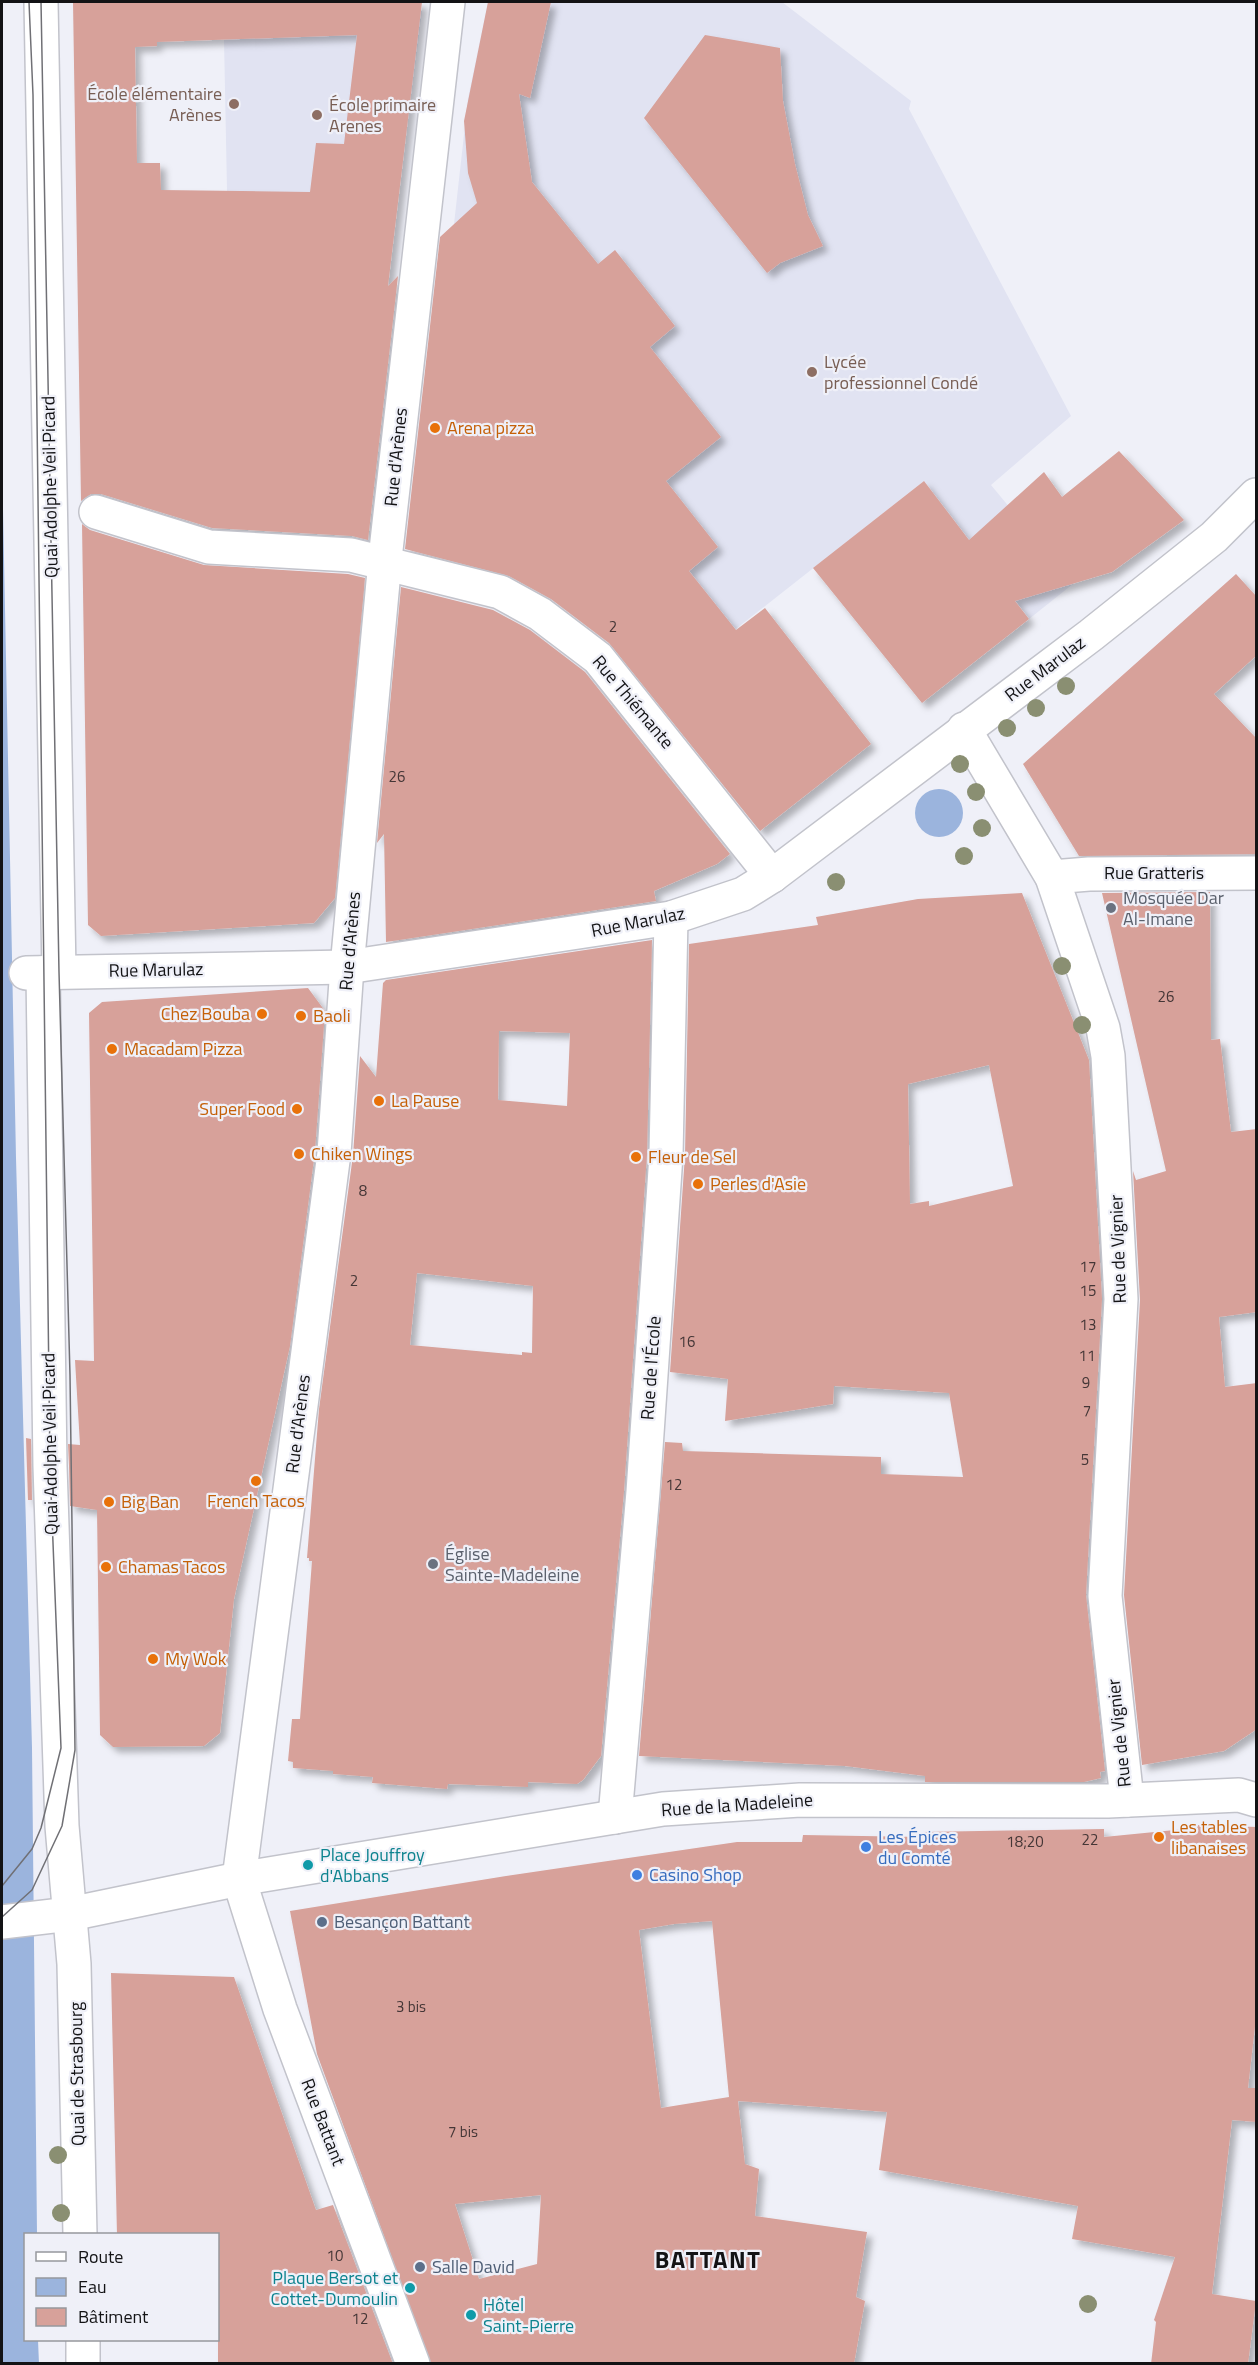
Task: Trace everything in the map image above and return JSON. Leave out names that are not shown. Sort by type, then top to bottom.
[{"type":"street","name":"Quai Adolphe Veil Picard","points":[[41,2],[43,973],[50,1466],[62,1826],[70,1914]]},
{"type":"street","name":"Rue d'Arènes","points":[[239,1879],[334,1153],[347,967],[385,563],[448,2]]},
{"type":"street","name":"Rue Marulaz","points":[[43,973],[347,967],[671,918],[743,894],[771,876],[1091,634],[1197,551],[1257,495]]},
{"type":"street","name":"Rue Thiémante","points":[[96,512],[209,547],[351,555],[500,592],[540,614],[598,658],[771,876]]},
{"type":"street","name":"Rue de Vignier","points":[[964,729],[1052,877],[1103,1028],[1108,1056],[1121,1299],[1105,1596],[1126,1800]]},
{"type":"street","name":"Rue Gratteris","points":[[1052,877],[1089,874],[1257,873]]},
{"type":"street","name":"Rue de l'École","points":[[615,1817],[643,1492],[666,1155],[671,918]]},
{"type":"street","name":"Rue de la Madeleine","points":[[239,1879],[663,1809],[800,1800],[1126,1800],[1251,1790]]},
{"type":"street","points":[[17,1920],[70,1914],[239,1879]]},
{"type":"street","name":"Rue Battant","points":[[239,1879],[280,2009],[413,2364]]},
{"type":"street","name":"Quai de Strasbourg","points":[[70,1914],[74,1964],[80,2233]]},
{"type":"street","points":[[83,2341],[83,2364]]},
{"type":"shaded area","name":"Lycée professionnel Condé","points":[[488,2],[782,2],[911,101],[909,109],[1071,416],[991,485],[1073,584],[1029,619],[924,481],[657,691],[704,590],[689,571],[714,550],[454,224],[468,99]]},
{"type":"shaded area","name":"École primaire Arenes","points":[[361,9],[422,11],[398,199],[227,191],[224,40]]},
{"type":"water","points":[[2,459],[16,1158],[32,1748],[37,2233],[24,2233],[24,2341],[38,2341],[39,2364],[2,2363]]},
{"type":"water","points":[[939,789],[956,796],[963,813],[956,830],[939,837],[922,830],[915,813],[922,796]]},
{"type":"building","points":[[73,2],[422,2],[388,286],[398,276],[368,540],[352,536],[212,528],[101,494],[91,494],[81,501]],"holes":[[[357,35],[344,144],[316,143],[310,192],[161,190],[160,163],[137,163],[135,47],[157,46],[157,42]]]},
{"type":"building","points":[[488,2],[551,2],[530,98],[519,94],[532,182],[598,264],[615,250],[675,326],[650,347],[721,437],[666,481],[718,547],[689,571],[736,630],[765,608],[871,744],[760,831],[609,643],[551,599],[509,576],[405,549],[440,237],[477,203],[468,173],[464,121]]},
{"type":"building","points":[[705,35],[780,48],[783,101],[795,164],[808,215],[823,246],[780,263],[767,273],[644,118]]},
{"type":"building","points":[[1119,451],[1184,520],[1112,572],[1015,601],[1029,619],[922,703],[813,568],[924,481],[969,540],[1044,472],[1062,497]]},
{"type":"building","points":[[82,524],[90,530],[204,565],[348,574],[365,578],[335,898],[314,923],[101,936],[88,925]]},
{"type":"building","points":[[1236,574],[1257,597],[1257,655],[1214,694],[1257,739],[1257,854],[1079,856],[1023,764]]},
{"type":"building","points":[[401,587],[493,610],[530,630],[585,672],[730,854],[717,864],[654,891],[656,901],[386,942],[384,834],[377,843]]},
{"type":"building","points":[[1210,892],[1211,1040],[1220,1039],[1231,1132],[1257,1129],[1257,1312],[1219,1317],[1225,1387],[1257,1383],[1257,1729],[1224,1751],[1142,1765],[1124,1595],[1140,1300],[1133,1171],[1136,1180],[1166,1171],[1102,893]]},
{"type":"building","points":[[1022,893],[1089,1060],[1102,1299],[1086,1595],[1105,1771],[1100,1772],[1101,1778],[1084,1782],[925,1782],[925,1776],[845,1766],[639,1756],[665,1442],[682,1443],[683,1451],[881,1457],[881,1474],[963,1477],[949,1393],[834,1386],[833,1404],[725,1421],[728,1379],[670,1372],[685,1155],[689,944],[818,925],[816,917],[918,899]],"holes":[[[989,1065],[1013,1186],[929,1206],[929,1201],[910,1204],[908,1084]]]},
{"type":"building","points":[[652,940],[647,1154],[624,1491],[601,1756],[583,1780],[577,1784],[528,1782],[528,1787],[448,1784],[447,1789],[372,1783],[373,1777],[293,1768],[293,1762],[288,1761],[292,1719],[300,1719],[312,1561],[307,1558],[319,1409],[353,1155],[360,1056],[376,1077],[383,983],[386,980]],"holes":[[[499,1031],[570,1033],[567,1106],[498,1100]],[[417,1273],[533,1286],[532,1353],[522,1352],[522,1355],[410,1345]]]},
{"type":"building","points":[[308,988],[325,1011],[315,1151],[290,1346],[234,1599],[220,1733],[204,1746],[113,1747],[100,1735],[97,1510],[70,1506],[68,1444],[80,1445],[75,1360],[94,1361],[89,1013],[102,1002]]},
{"type":"building","points":[[26,1438],[31,1439],[32,1500],[28,1500]]},
{"type":"building","points":[[1195,1825],[1257,1827],[1257,2009],[1248,2088],[1257,2088],[1257,2122],[1232,2120],[1212,2294],[1256,2301],[1248,2364],[1151,2364],[1156,2322],[1154,2320],[1175,2257],[1072,2239],[1078,2206],[879,2170],[887,2112],[738,2101],[745,2164],[759,2169],[755,2216],[867,2232],[856,2297],[865,2301],[854,2364],[431,2364],[317,2054],[290,1911],[737,1842],[802,1842],[803,1835],[922,1837],[922,1832],[1104,1829],[1104,1837],[1195,1828]],"holes":[[[712,1921],[729,2097],[661,2108],[639,1930]],[[541,2195],[537,2264],[479,2279],[455,2204]]]},
{"type":"building","points":[[111,1973],[234,1977],[316,2210],[333,2205],[393,2364],[218,2364],[219,2233],[117,2233]]},
{"type":"tram line","points":[[2,1886],[32,1849],[41,1828],[61,1748],[50,1466],[33,95],[29,2]]},
{"type":"tram line","points":[[2,1917],[32,1890],[62,1826],[75,1750],[70,1375],[59,972],[41,2]]},
{"type":"place","name":"École élémentaire Arènes","points":[[234,104]]},
{"type":"place","name":"École primaire Arenes","points":[[317,115]]},
{"type":"place","name":"Lycée professionnel Condé","points":[[812,372]]},
{"type":"place","name":"Arena pizza","points":[[435,428]]},
{"type":"place","name":"Mosquée Dar Al-Imane","points":[[1111,908]]},
{"type":"place","name":"Chez Bouba","points":[[262,1014]]},
{"type":"place","name":"Baoli","points":[[301,1016]]},
{"type":"place","name":"Macadam Pizza","points":[[112,1049]]},
{"type":"place","name":"La Pause","points":[[379,1101]]},
{"type":"place","name":"Super Food","points":[[297,1109]]},
{"type":"place","name":"Chiken Wings","points":[[299,1154]]},
{"type":"place","name":"Fleur de Sel","points":[[636,1157]]},
{"type":"place","name":"Perles d'Asie","points":[[698,1184]]},
{"type":"place","name":"French Tacos","points":[[256,1481]]},
{"type":"place","name":"Big Ban","points":[[109,1502]]},
{"type":"place","name":"Église Sainte-Madeleine","points":[[433,1564]]},
{"type":"place","name":"Chamas Tacos","points":[[106,1567]]},
{"type":"place","name":"My Wok","points":[[153,1659]]},
{"type":"place","name":"Les tables libanaises","points":[[1159,1837]]},
{"type":"place","name":"Les Épices du Comté","points":[[866,1847]]},
{"type":"place","name":"Place Jouffroy d'Abbans","points":[[308,1865]]},
{"type":"place","name":"Casino Shop","points":[[637,1875]]},
{"type":"place","name":"Besançon Battant","points":[[322,1922]]},
{"type":"place","name":"Salle David","points":[[420,2267]]},
{"type":"place","name":"Plaque Bersot et Cottet-Dumoulin","points":[[410,2288]]},
{"type":"place","name":"Hôtel Saint-Pierre","points":[[471,2315]]},
{"type":"district","name":"BATTANT","points":[[708,2260]]}]
